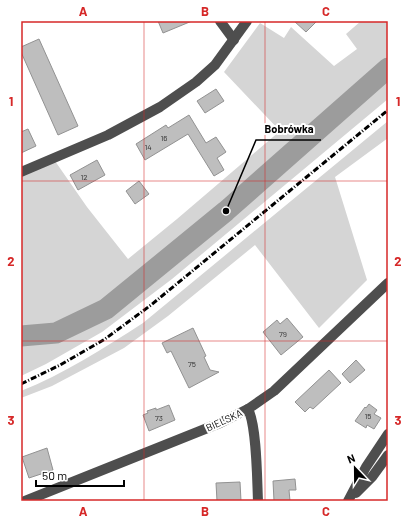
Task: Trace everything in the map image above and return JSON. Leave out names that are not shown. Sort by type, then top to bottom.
[{"type":"street","points":[[220,21],[234,40]]},
{"type":"street","points":[[21,172],[108,135],[160,106],[196,82],[215,65],[246,21]]},
{"type":"street","name":"BIELSKA","points":[[25,501],[220,423],[248,409],[279,387],[388,283]]},
{"type":"street","points":[[248,409],[254,432],[258,501]]},
{"type":"street","points":[[348,501],[366,467],[388,434]]},
{"type":"street","points":[[348,501],[372,477],[388,455]]},
{"type":"shaded area","points":[[361,21],[388,21],[388,99],[172,279],[102,332],[46,364],[21,376],[21,176],[55,161],[87,207],[128,259],[280,131],[224,72],[260,23],[284,38],[291,27],[334,66],[357,49],[346,34]]},
{"type":"shaded area","points":[[388,121],[388,138],[335,177],[367,280],[319,328],[255,245],[168,316],[124,348],[52,386],[21,398],[21,391],[68,369],[143,323]]},
{"type":"building","points":[[158,21],[192,21],[163,33]]},
{"type":"building","points":[[294,21],[317,21],[306,32]]},
{"type":"building","points":[[39,39],[78,126],[58,135],[21,52],[21,47]]},
{"type":"building","points":[[216,89],[224,101],[205,113],[197,101]]},
{"type":"building","points":[[189,115],[206,143],[216,137],[226,152],[217,158],[224,170],[214,176],[188,134],[145,160],[136,144],[166,125],[168,128]]},
{"type":"building","points":[[28,129],[36,146],[21,153],[21,132]]},
{"type":"building","points":[[97,160],[105,175],[78,190],[70,175]]},
{"type":"building","points":[[139,181],[149,194],[135,204],[126,191]]},
{"type":"building","points":[[287,318],[303,337],[281,355],[263,332],[277,320],[280,324]]},
{"type":"building","points":[[193,328],[206,356],[204,357],[210,370],[219,372],[189,388],[171,351],[167,353],[162,343]]},
{"type":"building","points":[[356,360],[365,370],[350,383],[342,374]]},
{"type":"building","points":[[329,370],[341,383],[313,409],[310,407],[305,412],[295,402]]},
{"type":"building","points":[[369,404],[377,410],[374,414],[381,418],[374,429],[367,425],[366,428],[355,421]]},
{"type":"building","points":[[169,405],[175,420],[149,431],[143,415],[148,413],[147,411],[156,408],[156,410]]},
{"type":"building","points":[[47,448],[53,470],[29,478],[22,457]]},
{"type":"building","points":[[295,479],[296,490],[289,490],[290,501],[274,501],[273,481]]},
{"type":"building","points":[[240,482],[241,501],[217,501],[216,483]]},
{"type":"waterway","points":[[21,336],[56,333],[106,309],[226,211],[388,68]]},
{"type":"railway","points":[[21,384],[60,365],[105,339],[151,305],[388,110]]},
{"type":"place","name":"Bobrówka","points":[[226,211]]}]
